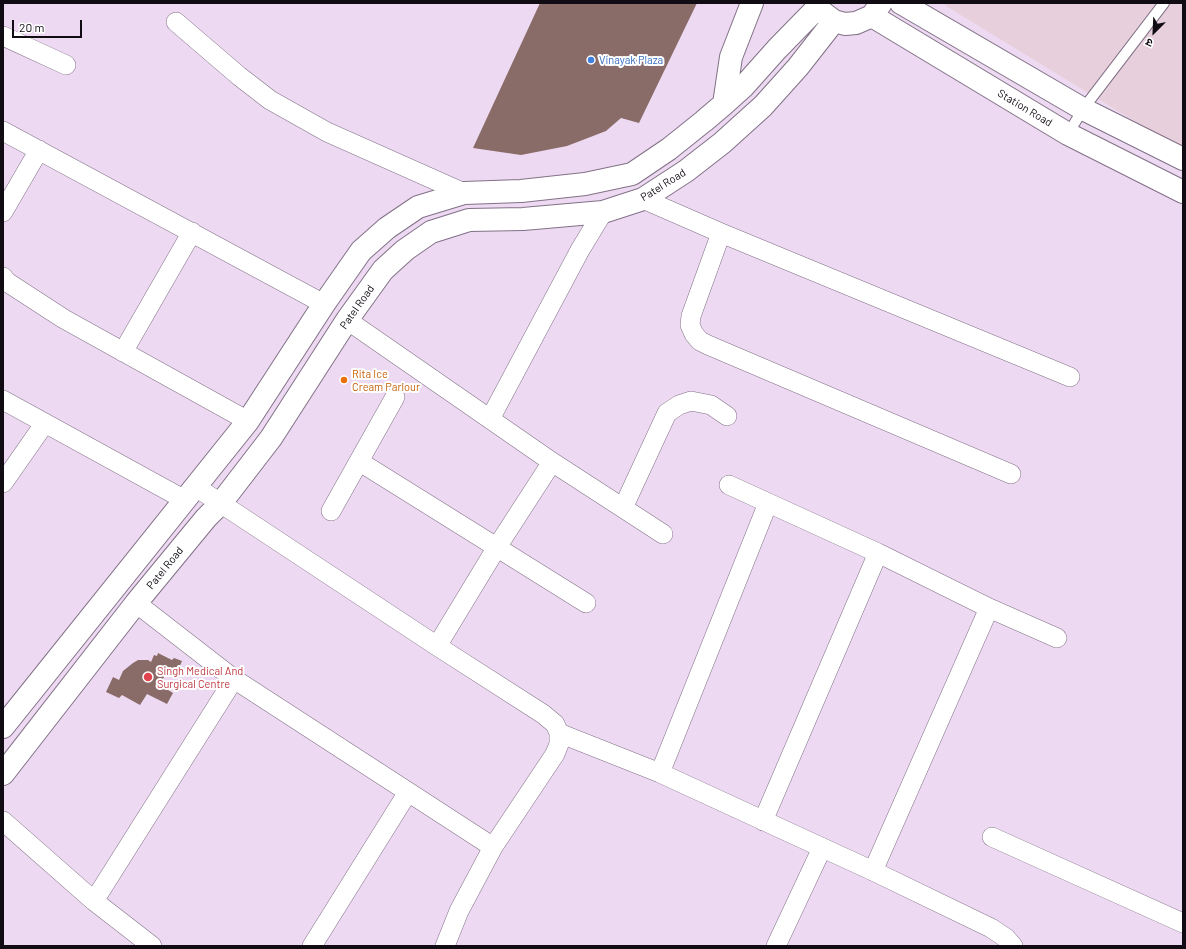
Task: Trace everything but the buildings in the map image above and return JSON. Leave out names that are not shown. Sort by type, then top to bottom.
[{"type":"street","points":[[724,104],[731,57],[752,3]]},
{"type":"street","points":[[901,3],[1083,109],[1183,159]]},
{"type":"street","points":[[5,723],[248,422],[324,304],[362,252],[387,228],[418,207],[464,193],[521,191],[577,185],[632,174],[669,149],[744,86],[817,5],[825,15],[834,21],[845,24],[856,23],[876,10]]},
{"type":"street","name":"Station Road","points":[[876,10],[1068,134],[1183,192]]},
{"type":"street","name":"Patel Road","points":[[3,774],[136,603],[206,518],[221,503],[271,438],[347,320],[383,270],[405,250],[430,232],[469,220],[523,219],[603,212],[643,199],[692,166],[722,143],[763,106],[798,67],[834,21]]},
{"type":"street","points":[[176,22],[239,76],[270,100],[327,132],[464,193]]},
{"type":"street","points":[[3,36],[66,65]]},
{"type":"street","points":[[3,131],[324,304]]},
{"type":"street","points":[[3,212],[39,150]]},
{"type":"street","points":[[643,199],[721,234],[1070,377]]},
{"type":"street","points":[[490,419],[580,250],[603,212]]},
{"type":"street","points":[[123,352],[192,232]]},
{"type":"street","points":[[721,234],[691,316],[690,325],[694,334],[700,340],[715,348],[1011,474]]},
{"type":"street","points":[[3,277],[7,282],[64,319],[248,422]]},
{"type":"street","points":[[347,320],[552,462],[663,534]]},
{"type":"street","points":[[332,511],[395,397]]},
{"type":"street","points":[[3,400],[45,423],[190,493],[221,503],[437,646],[544,714],[555,724],[559,734],[559,744],[556,754],[493,847],[459,911],[445,946]]},
{"type":"street","points":[[623,508],[667,413],[679,405],[692,401],[711,405],[727,416]]},
{"type":"street","points":[[3,483],[45,423]]},
{"type":"street","points":[[360,462],[586,602]]},
{"type":"street","points":[[437,646],[497,547],[552,462]]},
{"type":"street","points":[[729,485],[878,553],[990,608],[1058,638]]},
{"type":"street","points":[[660,774],[768,503]]},
{"type":"street","points":[[763,821],[878,553]]},
{"type":"street","points":[[136,603],[234,678],[493,847]]},
{"type":"street","points":[[872,871],[990,608]]},
{"type":"street","points":[[94,901],[234,678]]},
{"type":"street","points":[[559,734],[660,774],[872,871],[991,928],[1006,938],[1013,946]]},
{"type":"street","points":[[312,946],[408,792]]},
{"type":"street","points":[[3,821],[94,901],[152,946]]},
{"type":"street","points":[[992,837],[1183,923]]},
{"type":"street","points":[[776,946],[822,848]]},
{"type":"lane","points":[[1068,134],[1083,109],[1164,3]]},
{"type":"shaded area","points":[[944,3],[1183,3],[1183,151],[946,6]]},
{"type":"place","name":"Vinayak Plaza","points":[[591,60]]},
{"type":"place","name":"Rita Ice Cream Parlour","points":[[344,380]]},
{"type":"place","name":"Singh Medical And Surgical Centre","points":[[148,677]]}]
